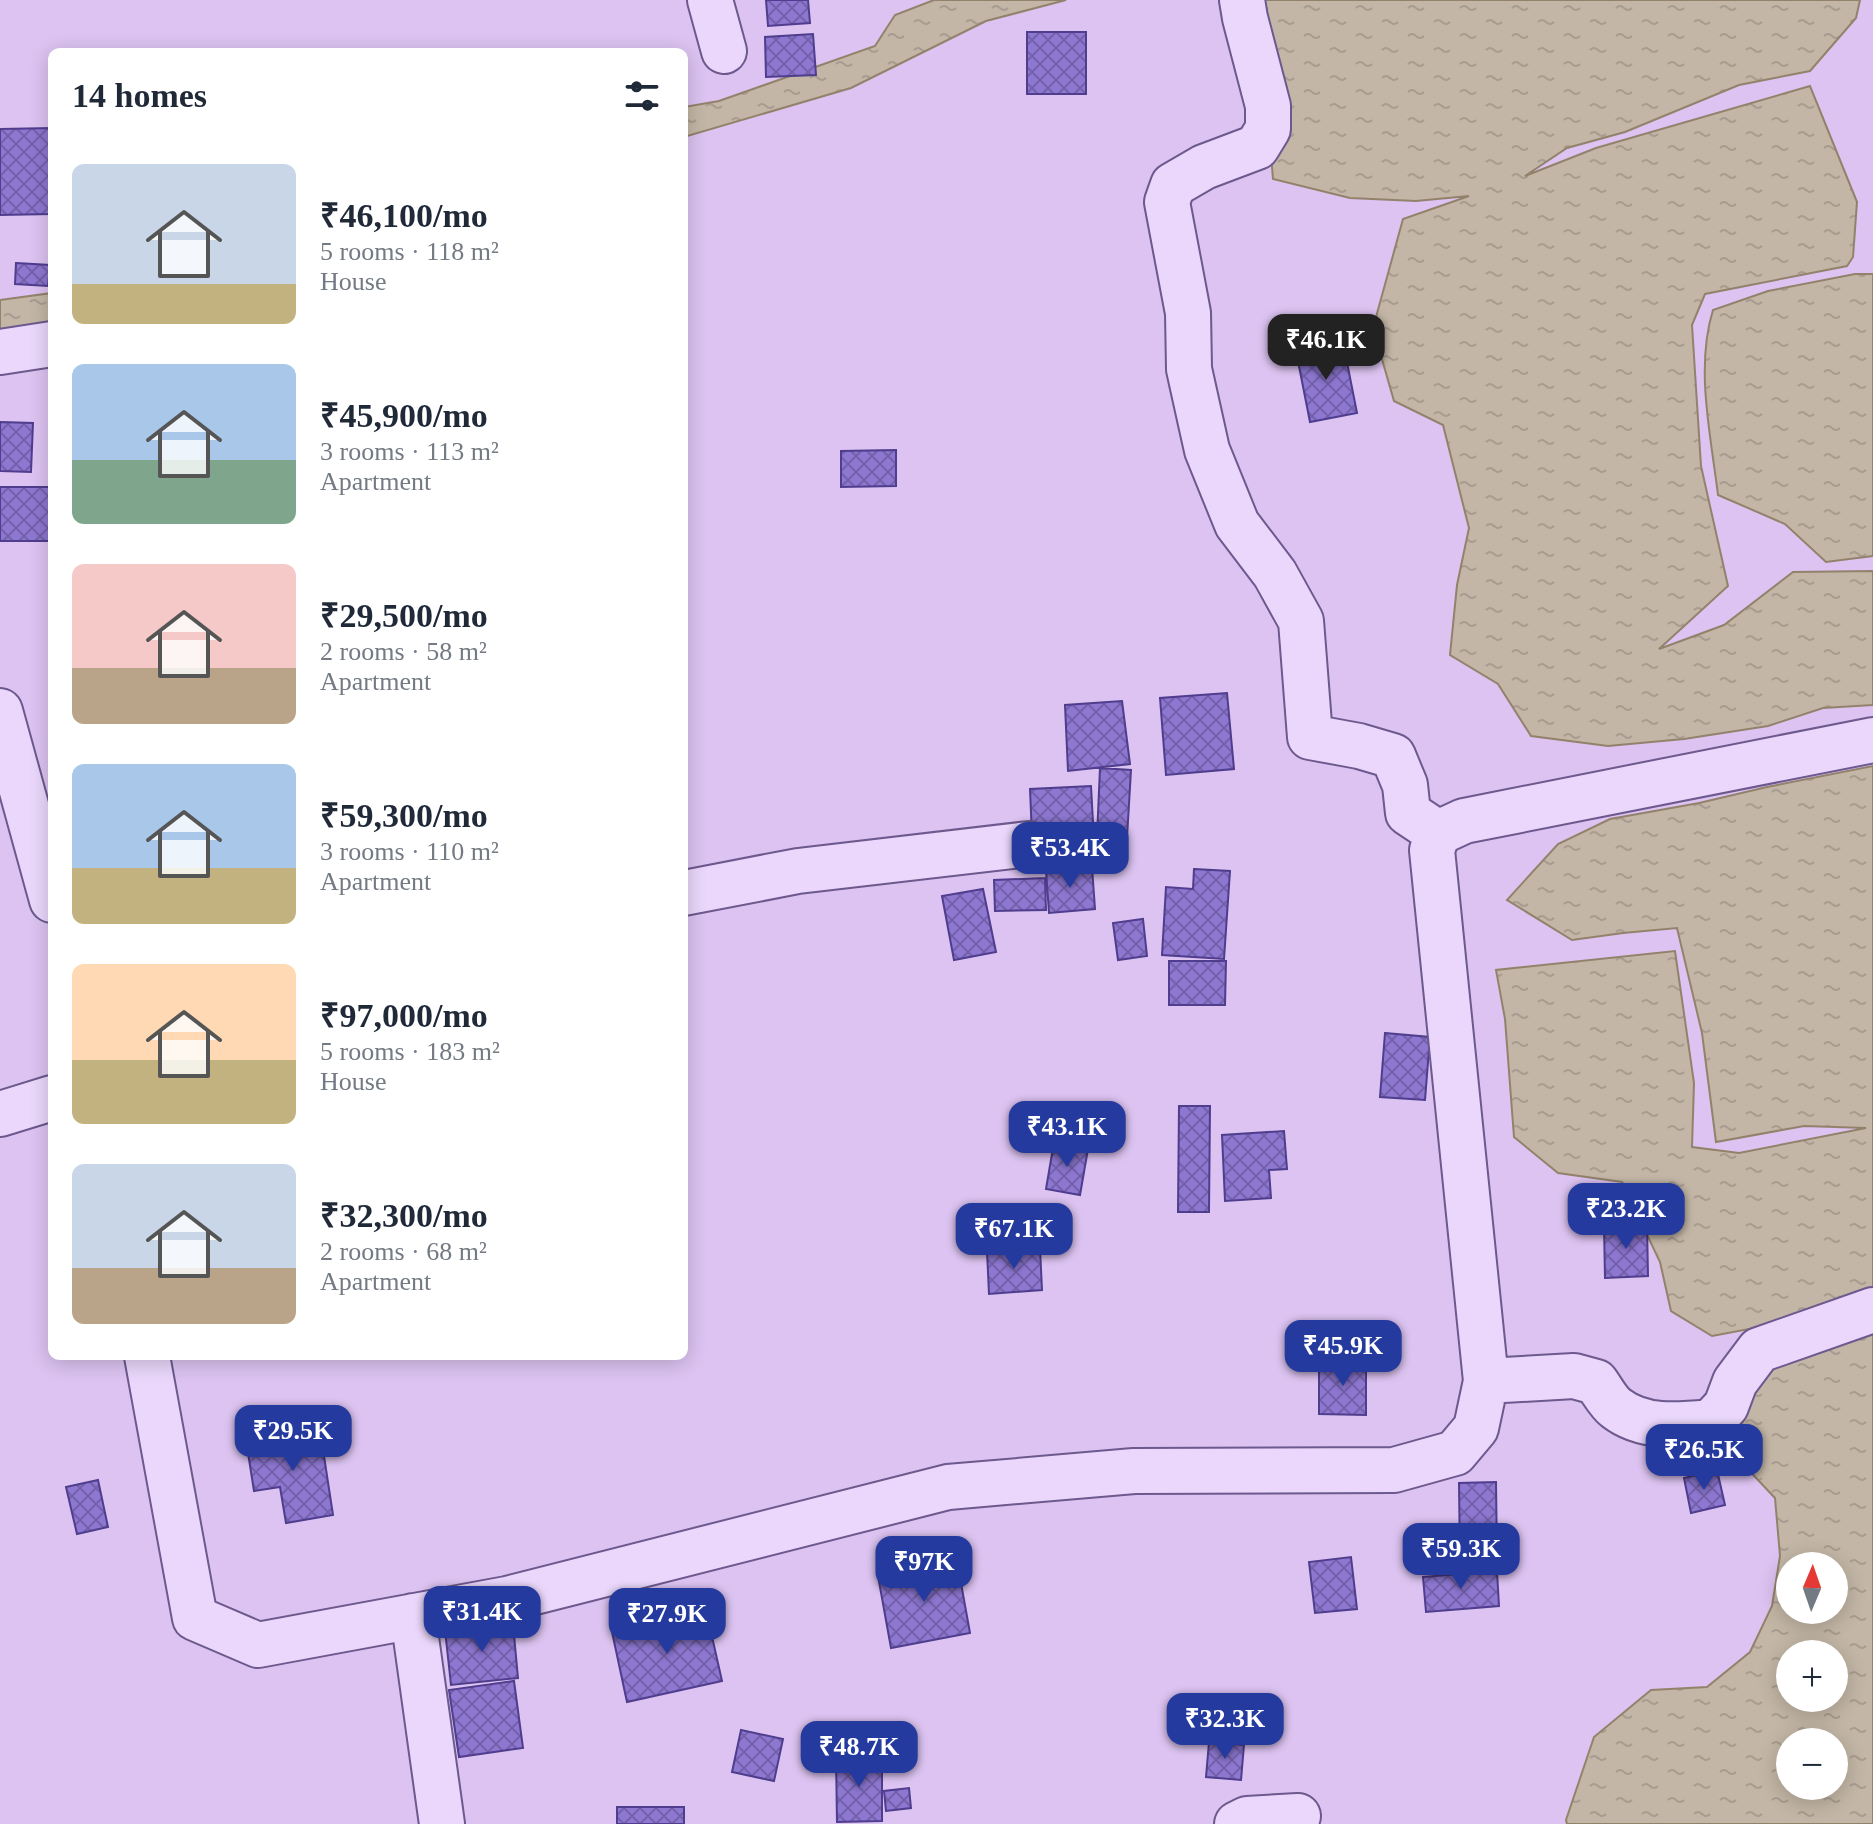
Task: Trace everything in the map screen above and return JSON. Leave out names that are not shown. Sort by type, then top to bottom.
[{"type":"street","points":[[710,0],[724,51]]},
{"type":"street","points":[[1242,0],[1268,106],[1268,129],[1257,147],[1204,167],[1173,185],[1167,202],[1188,313],[1189,369],[1207,450],[1237,524],[1275,574],[1301,621],[1310,737],[1393,756],[1405,785],[1408,813],[1438,833]]},
{"type":"street","points":[[0,352],[48,345]]},
{"type":"street","points":[[0,711],[48,885]]},
{"type":"street","points":[[148,1360],[195,1618],[258,1645],[507,1599],[948,1487],[1134,1471],[1394,1470],[1455,1453],[1476,1428],[1486,1381],[1432,850],[1438,833],[1464,821],[1873,740]]},
{"type":"street","points":[[688,892],[798,871],[1029,844]]},
{"type":"street","points":[[0,1114],[48,1099]]},
{"type":"street","points":[[1486,1381],[1574,1376],[1596,1382],[1614,1407],[1635,1418],[1668,1426],[1711,1422],[1726,1406],[1735,1382],[1759,1350],[1873,1310]]},
{"type":"street","points":[[413,1616],[442,1824]]},
{"type":"street","points":[[1237,1824],[1247,1819],[1298,1816]]},
{"type":"water","points":[[934,0],[1066,0],[986,21],[851,88],[688,136],[688,106],[719,101],[875,46],[895,15]]},
{"type":"water","points":[[1250,0],[1860,0],[1856,18],[1810,71],[1739,85],[1625,132],[1567,148],[1525,176],[1596,148],[1810,86],[1857,202],[1853,257],[1847,266],[1705,294],[1692,325],[1701,466],[1728,586],[1659,649],[1724,625],[1793,572],[1873,571],[1873,705],[1823,708],[1768,726],[1684,739],[1608,746],[1531,736],[1498,684],[1450,655],[1457,585],[1469,528],[1443,425],[1394,401],[1373,328],[1403,219],[1469,196],[1416,201],[1350,198],[1273,179],[1268,118]]},
{"type":"water","points":[[1855,274],[1873,274],[1873,556],[1826,562],[1785,524],[1718,495],[1706,402],[1705,355],[1713,310],[1768,291]]},
{"type":"water","points":[[48,294],[48,332],[0,338],[0,300]]},
{"type":"water","points":[[1873,766],[1873,1291],[1802,1319],[1712,1336],[1671,1311],[1660,1262],[1622,1182],[1558,1173],[1514,1137],[1505,1019],[1496,970],[1675,951],[1694,1083],[1692,1147],[1739,1153],[1866,1128],[1804,1126],[1716,1142],[1702,1033],[1677,928],[1572,940],[1507,900],[1558,844],[1610,819]]},
{"type":"water","points":[[1873,1324],[1873,1824],[1567,1824],[1594,1737],[1651,1690],[1707,1687],[1750,1652],[1772,1606],[1776,1581],[1776,1624],[1848,1624],[1848,1552],[1780,1552],[1775,1498],[1741,1462],[1737,1410],[1778,1359]]},
{"type":"building","points":[[766,0],[808,0],[810,23],[768,26]]},
{"type":"building","points":[[1027,32],[1086,32],[1086,94],[1027,94]]},
{"type":"building","points":[[813,34],[816,75],[766,77],[765,37]]},
{"type":"building","points":[[48,128],[48,214],[0,215],[0,129]]},
{"type":"building","points":[[16,263],[48,265],[48,286],[15,284]]},
{"type":"building","points":[[1343,342],[1357,413],[1310,422],[1296,351]]},
{"type":"building","points":[[0,422],[33,423],[31,472],[0,471]]},
{"type":"building","points":[[896,450],[896,486],[841,487],[841,451]]},
{"type":"building","points":[[0,487],[48,487],[48,541],[0,541]]},
{"type":"building","points":[[1227,693],[1234,769],[1166,775],[1160,698]]},
{"type":"building","points":[[1122,701],[1130,764],[1068,771],[1065,705]]},
{"type":"building","points":[[1100,768],[1131,770],[1127,838],[1097,837]]},
{"type":"building","points":[[1091,786],[1095,858],[1033,860],[1030,789]]},
{"type":"building","points":[[1092,867],[1095,909],[1049,913],[1046,870]]},
{"type":"building","points":[[1194,869],[1230,871],[1224,959],[1162,955],[1166,887],[1193,889]]},
{"type":"building","points":[[1045,878],[1046,910],[995,911],[994,880]]},
{"type":"building","points":[[983,889],[996,952],[954,960],[942,896]]},
{"type":"building","points":[[1143,919],[1147,956],[1118,960],[1113,923]]},
{"type":"building","points":[[1169,961],[1226,961],[1225,1005],[1169,1005]]},
{"type":"building","points":[[1385,1033],[1430,1037],[1425,1100],[1380,1097]]},
{"type":"building","points":[[1179,1106],[1210,1106],[1209,1212],[1178,1212]]},
{"type":"building","points":[[1284,1131],[1287,1169],[1269,1170],[1271,1198],[1225,1201],[1222,1135]]},
{"type":"building","points":[[1054,1142],[1088,1149],[1080,1195],[1046,1189]]},
{"type":"building","points":[[1647,1225],[1648,1276],[1605,1278],[1604,1226]]},
{"type":"building","points":[[1040,1248],[1042,1290],[989,1294],[987,1251]]},
{"type":"building","points":[[1319,1362],[1366,1362],[1366,1415],[1319,1414]]},
{"type":"building","points":[[320,1430],[333,1515],[286,1523],[280,1487],[254,1491],[246,1440]]},
{"type":"building","points":[[1717,1470],[1725,1505],[1691,1513],[1684,1478]]},
{"type":"building","points":[[98,1480],[108,1527],[77,1534],[66,1487]]},
{"type":"building","points":[[1496,1482],[1497,1560],[1460,1561],[1459,1483]]},
{"type":"building","points":[[1351,1557],[1357,1609],[1315,1613],[1309,1562]]},
{"type":"building","points":[[957,1561],[970,1633],[891,1648],[878,1576]]},
{"type":"building","points":[[1497,1571],[1499,1606],[1426,1612],[1423,1577]]},
{"type":"building","points":[[706,1610],[722,1681],[627,1702],[612,1632]]},
{"type":"building","points":[[513,1624],[518,1678],[451,1685],[445,1630]]},
{"type":"building","points":[[514,1681],[523,1748],[459,1757],[449,1690]]},
{"type":"building","points":[[741,1730],[783,1739],[774,1781],[732,1772]]},
{"type":"building","points":[[1209,1742],[1244,1745],[1241,1780],[1206,1777]]},
{"type":"building","points":[[882,1756],[882,1821],[837,1822],[836,1757]]},
{"type":"building","points":[[909,1788],[911,1808],[886,1811],[884,1791]]},
{"type":"building","points":[[617,1807],[684,1807],[684,1824],[617,1824]]}]
